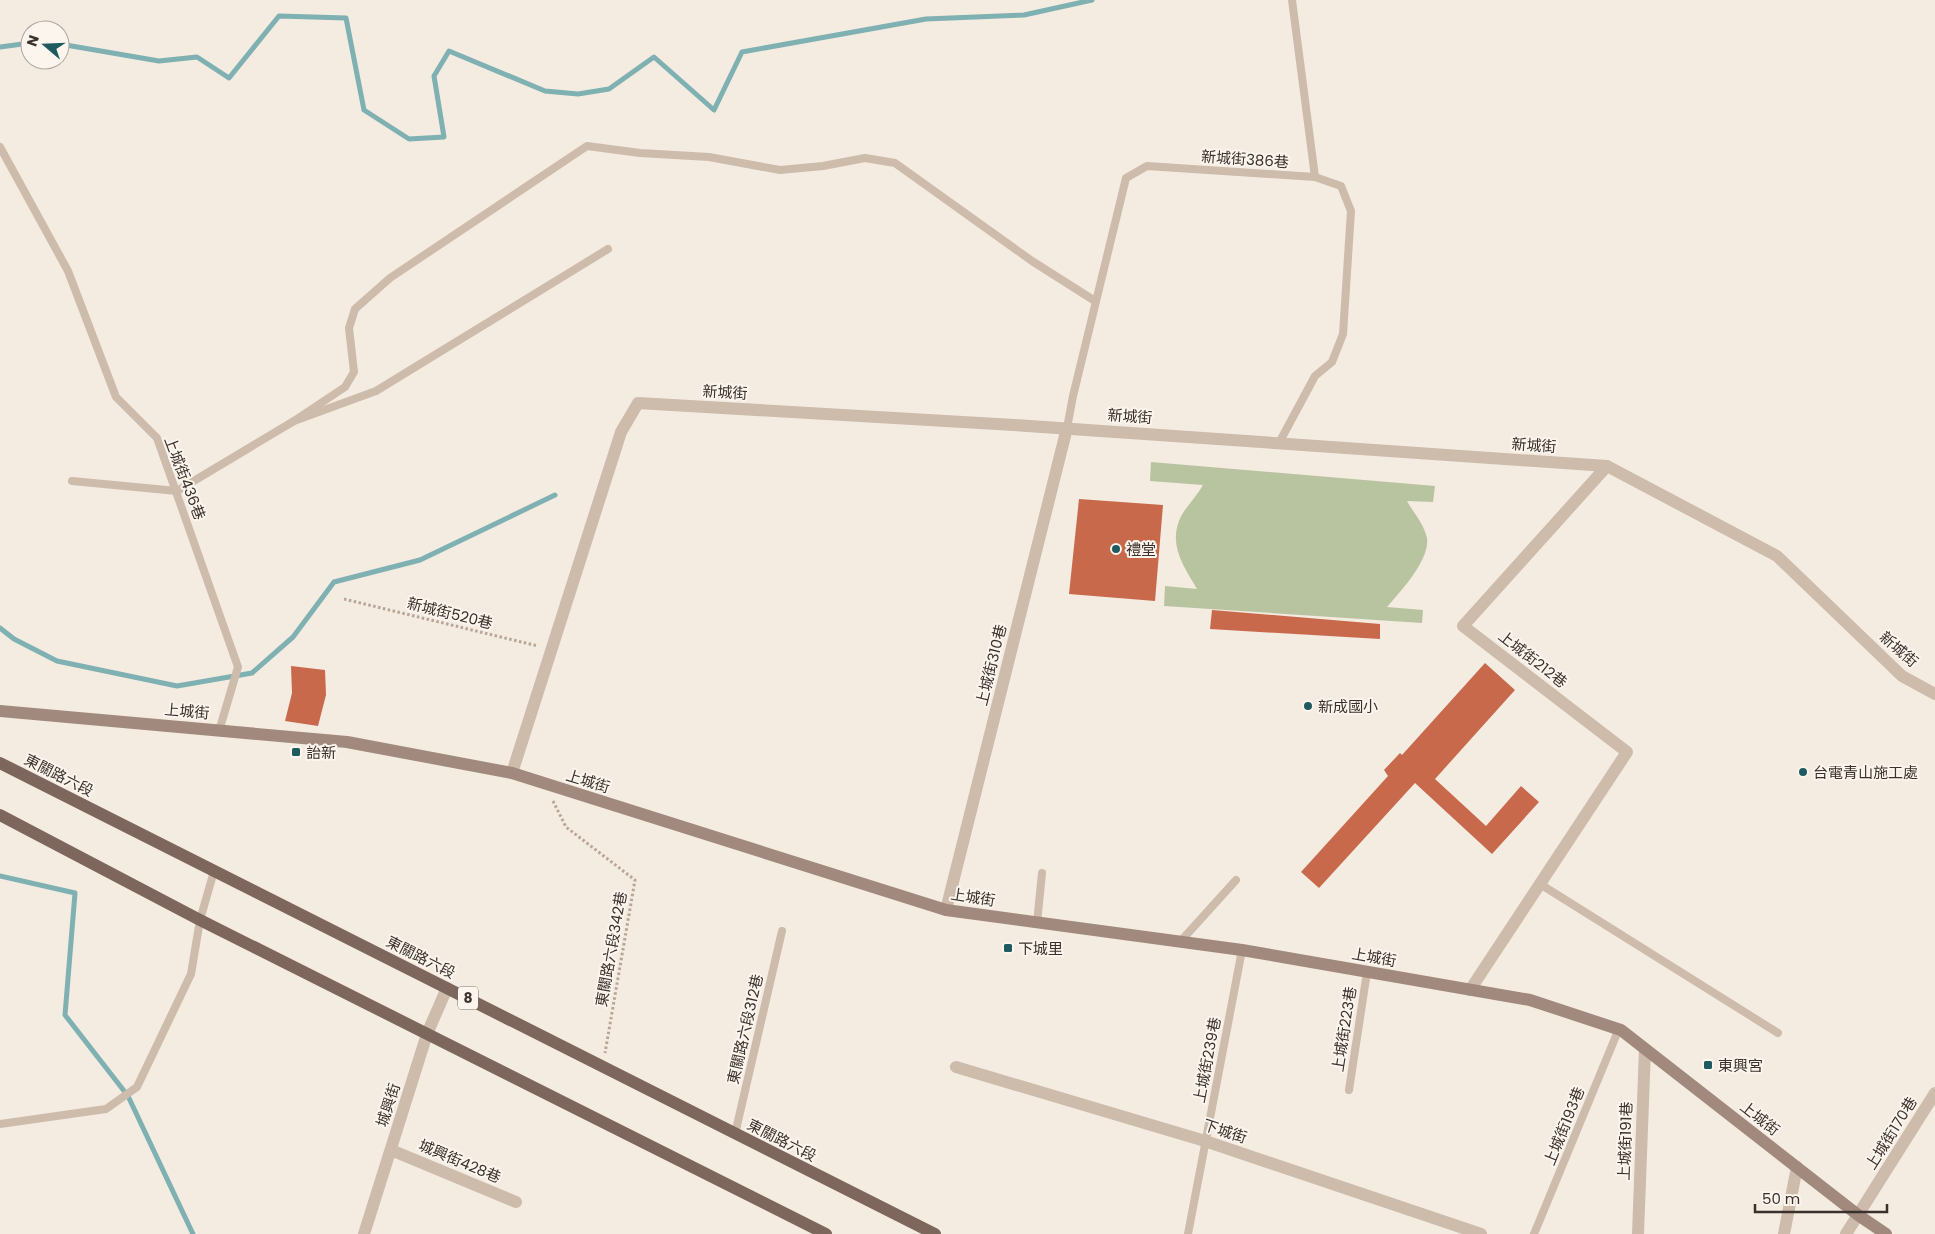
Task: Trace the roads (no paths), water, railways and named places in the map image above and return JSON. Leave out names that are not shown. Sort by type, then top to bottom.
[{"type":"main road","name":"東關路六段","points":[[0,763],[934,1234]]},
{"type":"main road","points":[[0,815],[200,920],[826,1234]]},
{"type":"street","name":"新城街","points":[[512,773],[621,432],[638,403],[1067,428],[1607,466],[1777,556],[1902,676],[1935,694]]},
{"type":"street","name":"上城街310巷","points":[[946,910],[1067,428]]},
{"type":"street","name":"上城街212巷","points":[[1470,990],[1627,752],[1463,626],[1607,466]]},
{"type":"street","name":"上城街","points":[[0,711],[347,742],[512,773],[946,910],[1242,950],[1530,1000],[1621,1030],[1858,1215],[1886,1234]]},
{"type":"street","name":"城興街","points":[[364,1234],[427,1034],[447,988]]},
{"type":"street","name":"上城街191巷","points":[[1638,1234],[1645,1050]]},
{"type":"street","name":"下城街","points":[[956,1067],[1205,1141],[1481,1234]]},
{"type":"street","name":"上城街170巷","points":[[1846,1234],[1935,1093]]},
{"type":"street","name":"城興街428巷","points":[[391,1150],[516,1202]]},
{"type":"street","points":[[1784,1234],[1796,1167]]},
{"type":"lane","points":[[1292,0],[1316,177]]},
{"type":"lane","points":[[72,481],[177,491],[294,421],[345,387],[354,372],[349,328],[355,308],[390,278],[587,146],[640,153],[709,157],[780,170],[823,166],[865,158],[895,163],[1032,261],[1095,301]]},
{"type":"lane","name":"上城街436巷","points":[[0,147],[68,271],[116,397],[157,438],[177,491],[238,668],[219,731]]},
{"type":"lane","name":"新城街386巷","points":[[1067,428],[1095,301],[1126,178],[1147,166],[1316,177],[1341,186],[1351,211],[1343,334],[1332,362],[1315,376],[1279,443]]},
{"type":"lane","points":[[294,421],[376,391],[608,249]]},
{"type":"lane","points":[[0,1124],[106,1109],[137,1087],[191,974],[200,920],[214,871]]},
{"type":"lane","points":[[1036,923],[1042,873]]},
{"type":"lane","points":[[1180,942],[1236,880]]},
{"type":"lane","points":[[1540,884],[1778,1033]]},
{"type":"lane","name":"東關路六段312巷","points":[[735,1134],[782,931]]},
{"type":"lane","name":"上城街239巷","points":[[1188,1234],[1242,950]]},
{"type":"lane","name":"上城街223巷","points":[[1349,1090],[1367,972]]},
{"type":"lane","name":"上城街193巷","points":[[1534,1234],[1614,1040],[1618,1031],[1621,1030]]},
{"type":"waterway","points":[[70,46],[159,61],[197,57],[229,78],[279,16],[346,18],[364,110],[409,139],[444,137],[434,76],[449,51],[545,91],[578,94],[609,89],[654,57],[714,110],[742,52],[926,19],[1024,15],[1092,0]]},
{"type":"waterway","points":[[0,47],[20,44]]},
{"type":"waterway","points":[[0,628],[14,639],[57,661],[177,686],[252,673],[293,637],[334,582],[420,560],[555,495]]},
{"type":"waterway","points":[[0,876],[75,893],[65,1015],[128,1096],[193,1234]]},
{"type":"place","name":"禮堂","points":[[1116,549]]},
{"type":"place","name":"新成國小","points":[[1308,706]]},
{"type":"place","name":"詒新","points":[[296,752]]},
{"type":"place","name":"台電青山施工處","points":[[1803,772]]},
{"type":"place","name":"下城里","points":[[1008,948]]},
{"type":"place","name":"東興宮","points":[[1708,1065]]}]
